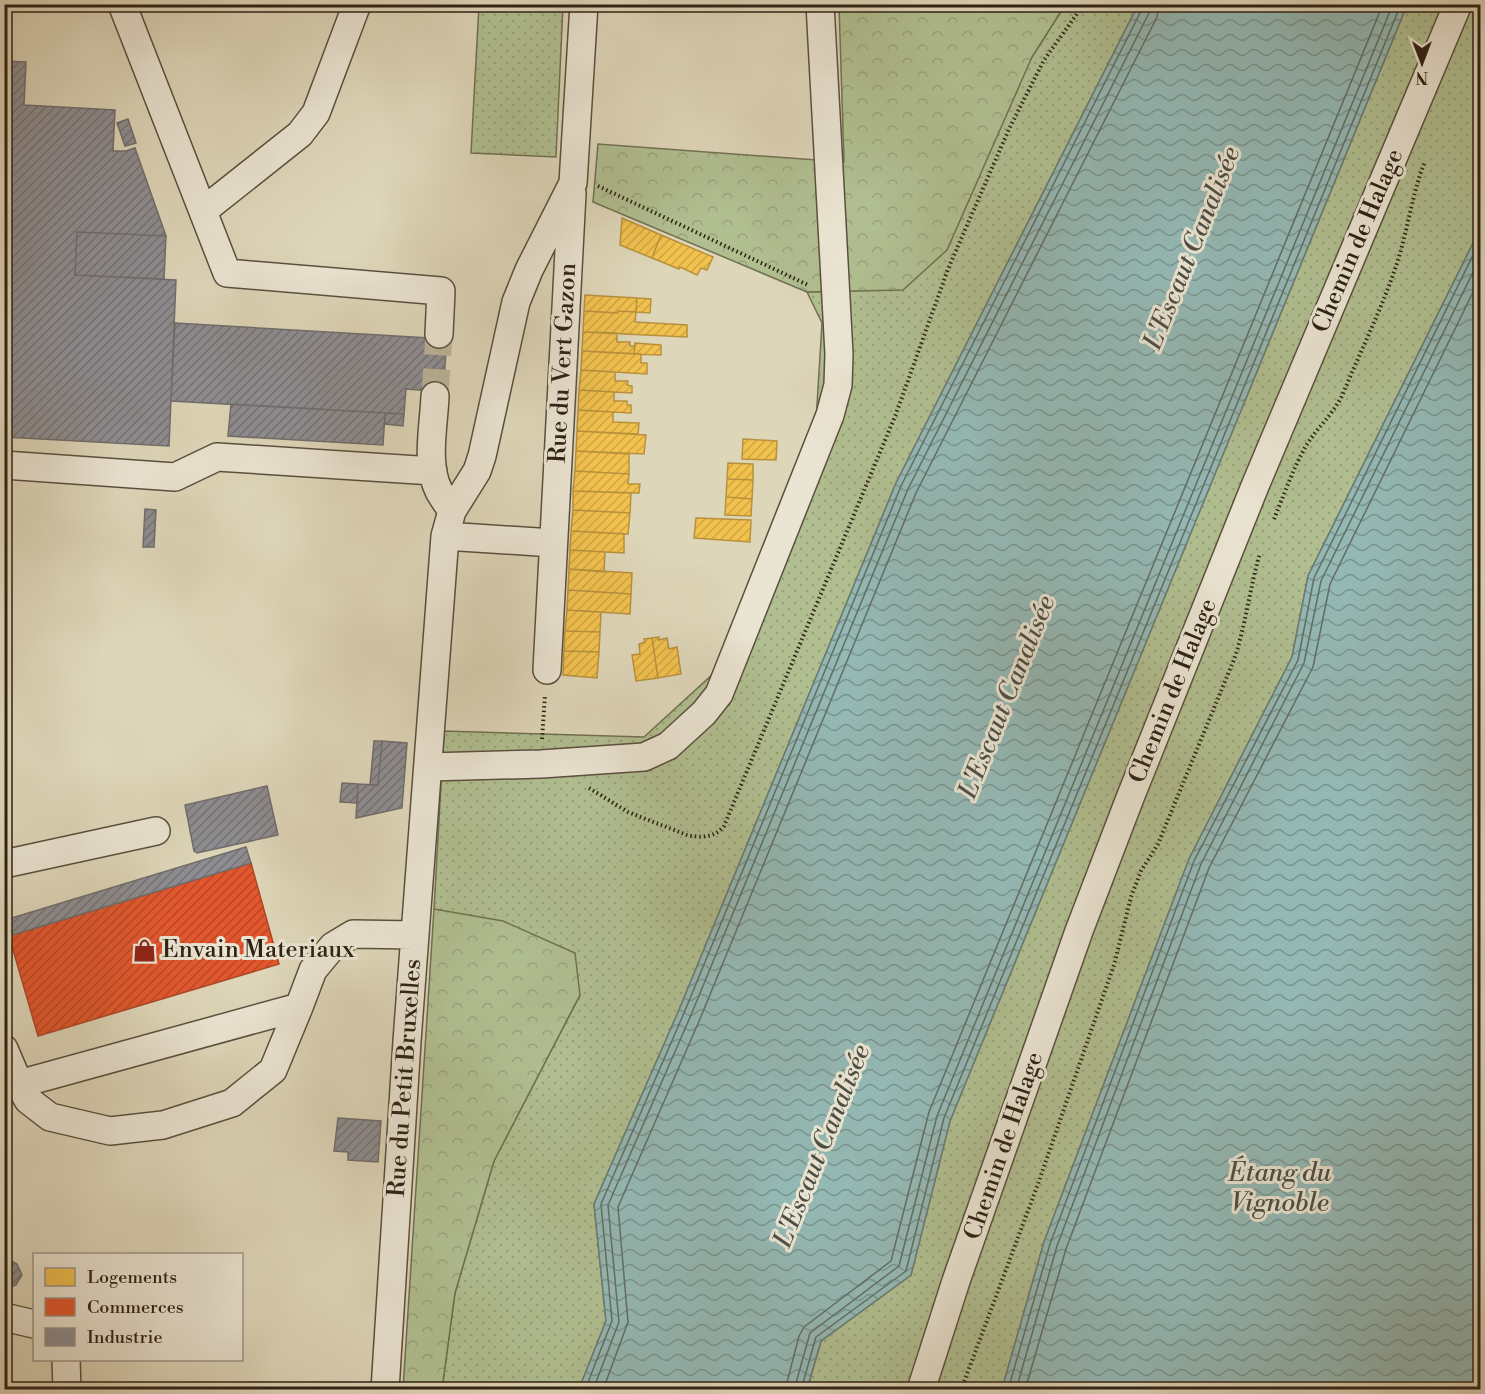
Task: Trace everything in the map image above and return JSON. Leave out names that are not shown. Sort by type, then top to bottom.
[{"type":"street","points":[[122,4],[227,273],[441,291],[439,334]]},
{"type":"street","points":[[203,211],[294,140],[308,125],[316,113],[357,4]]},
{"type":"street","name":"Rue du Vert Gazon","points":[[547,670],[584,4]]},
{"type":"street","points":[[428,767],[628,759],[656,753],[668,746],[704,713],[719,694],[830,416],[840,371],[820,4]]},
{"type":"street","name":"Chemin de Halage","points":[[921,1389],[956,1281],[1079,931],[1130,798],[1259,476],[1458,4]]},
{"type":"street","name":"Rue du Vert Gazon","points":[[449,523],[477,471],[482,456],[516,302],[573,174]]},
{"type":"street","points":[[435,396],[433,471],[449,523],[554,543]]},
{"type":"street","points":[[4,465],[175,477],[217,457],[433,471]]},
{"type":"street","name":"Rue du Petit Bruxelles","points":[[385,1389],[415,935],[449,523]]},
{"type":"street","points":[[4,864],[156,831]]},
{"type":"street","points":[[4,1049],[28,1100],[50,1117],[110,1131],[163,1125],[232,1103],[273,1070],[314,970],[333,946],[353,934],[415,935]]},
{"type":"street","points":[[19,1084],[299,1007]]},
{"type":"street","points":[[4,1317],[33,1324]]},
{"type":"street","points":[[66,1361],[67,1389]]},
{"type":"path","points":[[584,785],[628,812],[687,835],[704,837],[713,835],[720,832],[724,826],[892,423],[948,270],[1009,129],[1044,60],[1084,4]]},
{"type":"path","points":[[1273,522],[1301,455],[1308,442],[1335,410],[1351,375],[1397,262],[1415,188],[1428,153]]},
{"type":"path","points":[[573,174],[819,290],[837,311]]},
{"type":"path","points":[[961,1389],[1038,1184],[1114,964],[1131,897],[1142,871],[1158,844],[1235,657],[1261,552]]},
{"type":"path","points":[[541,764],[547,670]]},
{"type":"green space","points":[[479,5],[563,5],[556,157],[471,153]]},
{"type":"green space","points":[[839,5],[1065,5],[1032,57],[947,250],[903,290],[807,292],[593,202],[598,144],[844,162]]},
{"type":"green space","points":[[1065,5],[1138,5],[896,483],[679,1010],[594,1204],[606,1321],[579,1389],[442,1389],[455,1293],[494,1161],[580,995],[434,909],[444,731],[644,737],[715,672],[816,421],[822,323],[807,292],[903,289],[1032,57]]},
{"type":"green space","points":[[1407,5],[1480,5],[1480,229],[1308,576],[1292,657],[1189,859],[1044,1242],[1002,1389],[807,1390],[821,1341],[911,1275],[950,1121]]},
{"type":"green space","points":[[434,909],[503,921],[575,953],[580,995],[494,1161],[455,1293],[442,1389],[403,1389]]},
{"type":"water","name":"L'Escaut Canalisée","points":[[1138,5],[1407,5],[950,1121],[911,1275],[821,1341],[807,1389],[579,1389],[606,1321],[594,1204],[679,1010],[896,483]]},
{"type":"water","name":"Étang du Vignoble","points":[[1480,229],[1480,1389],[1002,1389],[1044,1242],[1189,859],[1292,657],[1308,576]]},
{"type":"building: Logements","points":[[622,218],[661,235],[652,258],[620,245]]},
{"type":"building: Logements","points":[[661,235],[713,257],[707,270],[701,268],[697,275],[652,258]]},
{"type":"building: Logements","points":[[585,295],[637,298],[636,312],[584,311]]},
{"type":"building: Logements","points":[[637,298],[651,299],[650,313],[636,312]]},
{"type":"building: Logements","points":[[584,311],[636,312],[635,322],[687,325],[687,337],[583,332]]},
{"type":"building: Logements","points":[[583,332],[617,333],[617,342],[630,342],[630,346],[635,346],[634,354],[582,351]]},
{"type":"building: Logements","points":[[635,343],[661,345],[661,355],[634,354]]},
{"type":"building: Logements","points":[[582,351],[641,354],[641,363],[647,363],[647,374],[581,370]]},
{"type":"building: Logements","points":[[581,370],[615,372],[615,381],[628,381],[627,385],[632,386],[632,393],[579,390]]},
{"type":"building: Logements","points":[[579,390],[614,392],[614,401],[627,401],[627,405],[631,405],[631,413],[578,410]]},
{"type":"building: Logements","points":[[578,410],[613,412],[613,422],[639,423],[638,434],[577,431]]},
{"type":"building: Logements","points":[[577,431],[646,435],[644,454],[576,451]]},
{"type":"building: Logements","points":[[743,439],[777,441],[776,460],[742,459]]},
{"type":"building: Logements","points":[[576,451],[629,454],[629,474],[575,471]]},
{"type":"building: Logements","points":[[728,463],[753,464],[753,480],[727,479]]},
{"type":"building: Logements","points":[[575,471],[629,474],[628,484],[640,484],[639,493],[573,491]]},
{"type":"building: Logements","points":[[727,479],[753,480],[752,499],[726,497]]},
{"type":"building: Logements","points":[[573,491],[631,493],[630,513],[573,510]]},
{"type":"building: Logements","points":[[726,497],[752,499],[751,516],[725,515]]},
{"type":"building: Logements","points":[[573,510],[630,513],[628,534],[571,531]]},
{"type":"building: Logements","points":[[696,518],[751,520],[750,542],[694,538]]},
{"type":"building: Logements","points":[[571,531],[624,534],[624,553],[570,550]]},
{"type":"building: Logements","points":[[570,550],[605,552],[604,572],[569,569]]},
{"type":"building: Logements","points":[[569,569],[632,573],[631,594],[568,590]]},
{"type":"building: Logements","points":[[568,590],[631,594],[630,614],[567,610]]},
{"type":"building: Logements","points":[[567,610],[601,612],[600,632],[565,631]]},
{"type":"building: Logements","points":[[565,631],[600,632],[599,652],[564,651]]},
{"type":"building: Logements","points":[[659,637],[659,640],[667,638],[669,649],[677,647],[681,674],[658,678],[652,638]]},
{"type":"building: Logements","points":[[652,638],[658,678],[636,681],[632,655],[640,654],[639,644],[645,642],[644,639]]},
{"type":"building: Logements","points":[[564,651],[599,652],[597,678],[563,675]]},
{"type":"building: Commerces","name":"Envain Materiaux","points":[[251,863],[279,964],[38,1036],[9,936]]},
{"type":"building: Industrie","points":[[4,61],[26,62],[24,105],[115,110],[113,151],[135,148],[166,236],[77,232],[75,275],[176,280],[169,446],[4,437]]},
{"type":"building: Industrie","points":[[128,119],[136,143],[125,146],[117,123]]},
{"type":"building: Industrie","points":[[77,232],[166,236],[164,279],[75,275]]},
{"type":"building: Industrie","points":[[175,323],[447,339],[443,392],[406,389],[404,414],[171,401]]},
{"type":"building: Industrie","points":[[231,404],[385,413],[383,445],[228,436]]},
{"type":"building: Industrie","points":[[385,413],[404,414],[403,426],[385,424]]},
{"type":"building: Industrie","points":[[145,509],[156,510],[154,547],[143,547]]},
{"type":"building: Industrie","points":[[374,741],[382,741],[378,785],[370,785]]},
{"type":"building: Industrie","points":[[382,741],[407,743],[402,808],[356,818],[358,784],[378,785]]},
{"type":"building: Industrie","points":[[342,783],[358,784],[357,803],[340,802]]},
{"type":"building: Industrie","points":[[267,786],[278,835],[197,853],[194,851],[185,805]]},
{"type":"building: Industrie","points":[[246,847],[251,863],[9,936],[5,920]]},
{"type":"building: Industrie","points":[[338,1118],[381,1121],[378,1162],[348,1160],[348,1152],[334,1151]]},
{"type":"building: Industrie","points":[[4,1260],[17,1264],[22,1275],[16,1285],[5,1289]]},
{"type":"tunnel","points":[[435,396],[439,334]]},
{"type":"place","name":"Envain Materiaux","points":[[144,950]]}]
